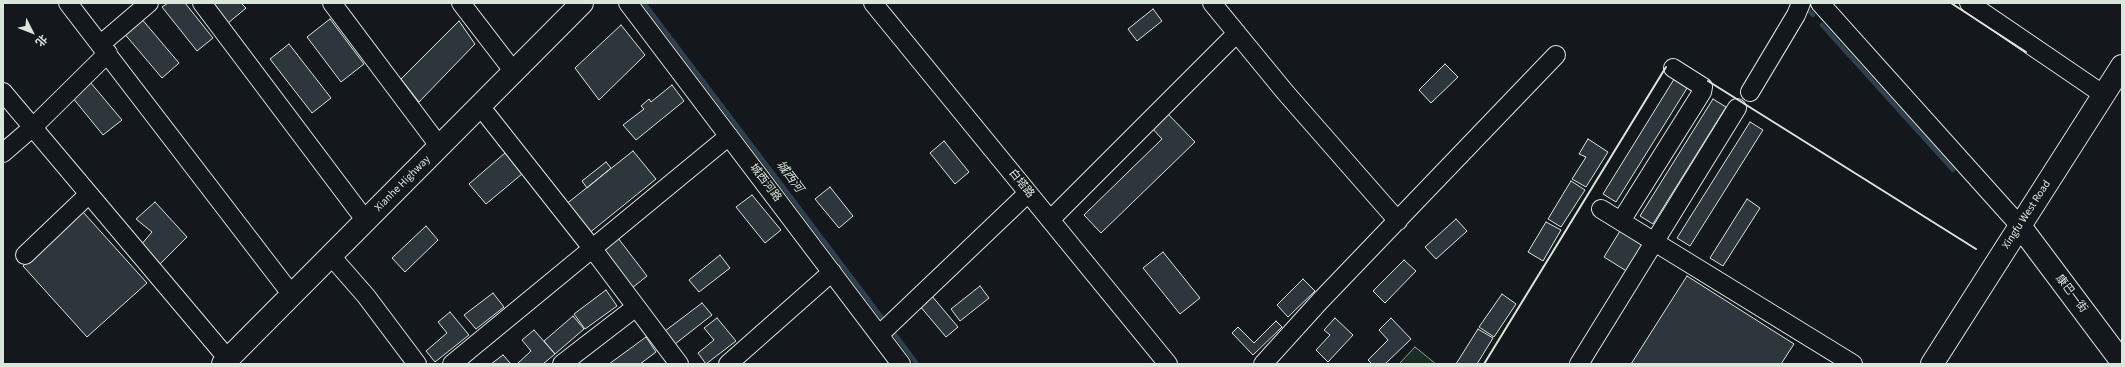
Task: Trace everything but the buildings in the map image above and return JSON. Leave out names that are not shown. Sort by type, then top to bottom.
[{"type":"main road","name":"Xianhe Highway","points":[[226,362],[582,3]]},
{"type":"main road","name":"Xingfu West Road","points":[[1932,364],[2122,66]]},
{"type":"main road","name":"康巴一街","points":[[2020,226],[2122,362]]},
{"type":"street","points":[[68,3],[105,49],[292,295]]},
{"type":"street","points":[[3,153],[33,127],[149,3]]},
{"type":"street","points":[[202,3],[366,221]]},
{"type":"street","points":[[332,3],[440,146]]},
{"type":"street","points":[[462,3],[514,72]]},
{"type":"street","name":"城西河路","points":[[628,3],[832,272],[886,327],[901,364]]},
{"type":"street","name":"白塔路","points":[[873,3],[1168,364]]},
{"type":"street","points":[[1212,3],[1285,92],[1398,221]]},
{"type":"street","points":[[1750,92],[1801,3]]},
{"type":"street","points":[[1820,3],[2020,226]]},
{"type":"street","points":[[1969,3],[2104,95]]},
{"type":"street","points":[[1050,220],[1237,34]]},
{"type":"street","points":[[1263,364],[1556,56]]},
{"type":"street","points":[[1621,221],[1702,92],[1703,87],[1673,68]]},
{"type":"street","points":[[3,92],[89,194],[226,362]]},
{"type":"street","points":[[480,106],[592,248],[679,364]]},
{"type":"street","points":[[1579,364],[1736,108]]},
{"type":"street","points":[[452,364],[730,136]]},
{"type":"street","points":[[886,327],[1028,193]]},
{"type":"street","points":[[25,255],[89,194]]},
{"type":"street","points":[[1601,209],[1853,364]]},
{"type":"street","points":[[330,256],[366,296],[417,364]]},
{"type":"street","points":[[731,363],[832,272]]},
{"type":"street","points":[[562,364],[636,307]]},
{"type":"green space","points":[[1415,347],[1436,364],[1399,364]]},
{"type":"waterway","name":"城西河","points":[[644,3],[886,323]]},
{"type":"waterway","points":[[1807,9],[1813,15]]},
{"type":"waterway","points":[[1822,25],[1953,170]]},
{"type":"waterway","name":"城西河","points":[[891,329],[917,364]]},
{"type":"wall","points":[[1951,3],[2026,52]]},
{"type":"wall","points":[[1484,364],[1666,67]]},
{"type":"wall","points":[[1708,81],[1976,249]]}]
